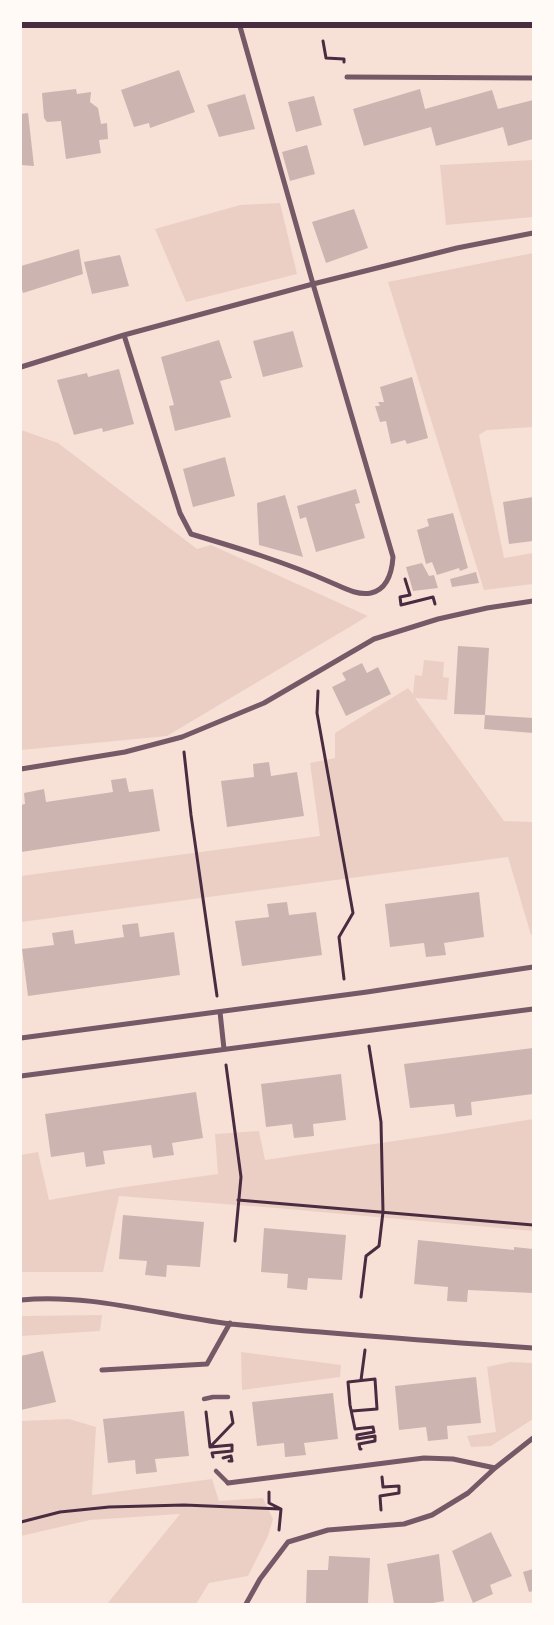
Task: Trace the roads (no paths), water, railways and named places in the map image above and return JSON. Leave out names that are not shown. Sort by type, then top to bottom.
[{"type":"main road","points":[[21,23],[533,23]]},
{"type":"street","points":[[124,335],[180,513],[191,534],[302,569],[357,592],[370,593],[381,588],[389,579],[393,569],[393,557],[239,22]]},
{"type":"street","points":[[347,78],[533,78]]},
{"type":"street","points":[[21,367],[124,335],[313,284],[448,250],[533,233]]},
{"type":"street","points":[[21,769],[125,752],[182,737],[264,703],[374,639],[438,619],[487,608],[533,601]]},
{"type":"street","points":[[21,1038],[346,995],[533,967]]},
{"type":"street","points":[[21,1076],[533,1009]]},
{"type":"street","points":[[220,1012],[224,1049]]},
{"type":"street","points":[[21,1300],[34,1298],[78,1300],[230,1323],[533,1348]]},
{"type":"street","points":[[102,1370],[207,1364],[230,1323]]},
{"type":"street","points":[[204,1399],[228,1397]]},
{"type":"street","points":[[246,1604],[260,1579],[288,1542],[328,1530],[404,1524],[432,1515],[468,1494],[495,1468],[533,1438]]},
{"type":"street","points":[[216,1471],[228,1483],[424,1458],[453,1459],[495,1468]]}]
